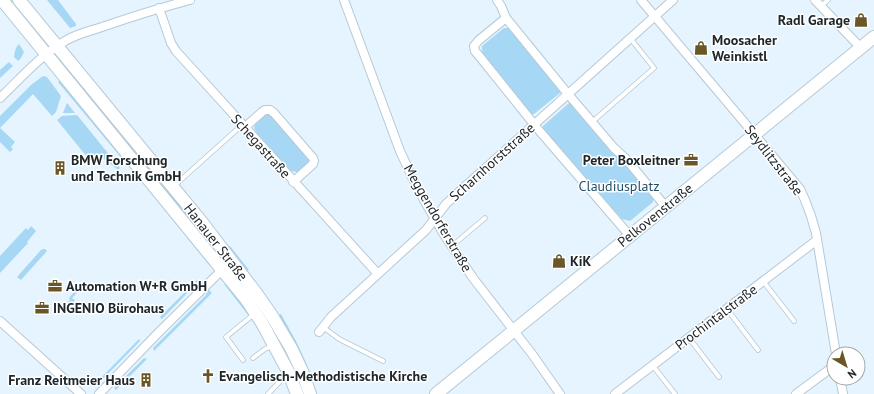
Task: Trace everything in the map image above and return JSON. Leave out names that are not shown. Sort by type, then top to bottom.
[{"type":"main road","name":"Hanauer Straße","points":[[2,0],[246,299],[256,313],[274,345],[289,373],[297,394]]},
{"type":"main road","name":"Hanauer Straße","points":[[19,0],[232,261],[265,306],[283,334],[302,371],[310,394]]},
{"type":"main road","name":"Pelkovenstraße","points":[[436,394],[874,37]]},
{"type":"street","points":[[0,98],[46,55],[65,41],[160,8],[190,0]]},
{"type":"street","name":"Meggendorferstraße","points":[[344,0],[406,165],[415,183],[451,246],[472,278],[514,330],[560,394]]},
{"type":"street","points":[[497,0],[506,18],[568,94],[666,206]]},
{"type":"street","name":"Seydlitzstraße","points":[[640,0],[800,189],[812,216],[835,346]]},
{"type":"street","name":"Scharnhorststraße","points":[[321,330],[331,317],[426,230],[446,204],[673,0]]},
{"type":"street","points":[[815,0],[861,48]]},
{"type":"street","name":"Schegastraße","points":[[160,8],[174,49],[378,274]]},
{"type":"street","points":[[506,18],[477,42],[474,49],[534,124],[630,236]]},
{"type":"street","points":[[243,126],[267,110],[272,112],[290,131],[311,155],[314,161],[311,166],[294,182]]},
{"type":"street","name":"Prochintalstraße","points":[[616,394],[817,240]]},
{"type":"street","points":[[99,394],[222,269],[232,261]]},
{"type":"street","points":[[0,321],[81,394]]},
{"type":"street","points":[[796,394],[826,372]]},
{"type":"lane","points":[[821,6],[828,0]]},
{"type":"lane","points":[[592,122],[654,68],[630,38]]},
{"type":"lane","points":[[173,187],[243,126]]},
{"type":"lane","points":[[451,246],[484,218]]},
{"type":"lane","points":[[763,281],[794,321]]},
{"type":"lane","points":[[726,309],[758,350]]},
{"type":"lane","points":[[243,360],[226,337],[256,313]]},
{"type":"lane","points":[[321,330],[383,361]]},
{"type":"lane","points":[[689,338],[719,377]]},
{"type":"lane","points":[[253,358],[265,349],[274,345]]},
{"type":"lane","points":[[653,365],[675,394]]},
{"type":"lane","points":[[268,394],[289,373]]},
{"type":"green space","points":[[47,0],[58,0],[76,26],[70,28]]},
{"type":"green space","points":[[504,28],[508,28],[512,31],[560,90],[560,93],[534,114],[531,114],[483,54],[482,46]]},
{"type":"green space","points":[[19,44],[24,52],[18,61],[14,57]]},
{"type":"green space","points":[[9,62],[13,66],[0,78],[0,70]]},
{"type":"green space","points":[[43,76],[47,77],[61,96],[56,112],[52,116],[33,94],[0,128],[0,116],[31,85]]},
{"type":"green space","points":[[60,80],[131,165],[129,167],[58,82]]},
{"type":"green space","points":[[67,103],[75,113],[63,113]]},
{"type":"green space","name":"Claudiusplatz","points":[[569,103],[572,103],[654,196],[653,202],[630,221],[622,219],[543,129],[543,126]]},
{"type":"green space","points":[[266,114],[271,116],[308,157],[308,164],[299,171],[291,171],[256,132],[254,128],[255,123]]},
{"type":"green space","points":[[77,115],[120,168],[118,170],[98,154],[92,163],[57,120],[62,116]]},
{"type":"green space","points":[[0,128],[15,142],[11,147],[13,149],[10,152],[0,142]]},
{"type":"green space","points":[[122,137],[139,153],[222,257],[222,260],[220,260]]},
{"type":"green space","points":[[140,176],[209,263],[210,266],[138,177]]},
{"type":"green space","points":[[31,226],[36,231],[27,242],[28,243],[0,273],[0,256],[26,228],[28,230]]},
{"type":"green space","points":[[230,246],[249,270],[247,271],[228,247]]},
{"type":"green space","points":[[43,249],[47,251],[21,280],[17,277],[41,250]]},
{"type":"green space","points":[[197,280],[199,281],[162,319],[160,317]]},
{"type":"green space","points":[[82,282],[85,284],[72,298],[75,300],[69,307],[66,304],[70,300],[69,298]]},
{"type":"green space","points":[[224,284],[231,288],[250,314],[248,315]]},
{"type":"green space","points":[[208,289],[212,293],[154,351],[153,348],[206,295]]},
{"type":"green space","points":[[281,314],[296,341],[307,365],[305,366],[278,315]]},
{"type":"green space","points":[[139,339],[140,341],[100,382],[100,386],[99,387],[95,384]]},
{"type":"green space","points":[[144,358],[147,359],[116,390],[114,388]]},
{"type":"place","name":"Radl Garage","points":[[861,20]]},
{"type":"place","name":"Moosacher Weinkistl","points":[[701,48]]},
{"type":"place","name":"Peter Boxleitner","points":[[691,160]]},
{"type":"place","name":"BMW Forschung und Technik GmbH","points":[[60,168]]},
{"type":"place","name":"KiK","points":[[559,261]]},
{"type":"place","name":"Automation W+R GmbH","points":[[55,286]]},
{"type":"place","name":"INGENIO Bürohaus","points":[[42,308]]},
{"type":"place","name":"Evangelisch-Methodistische Kirche","points":[[208,376]]},
{"type":"place","name":"Franz Reitmeier Haus","points":[[146,380]]}]
